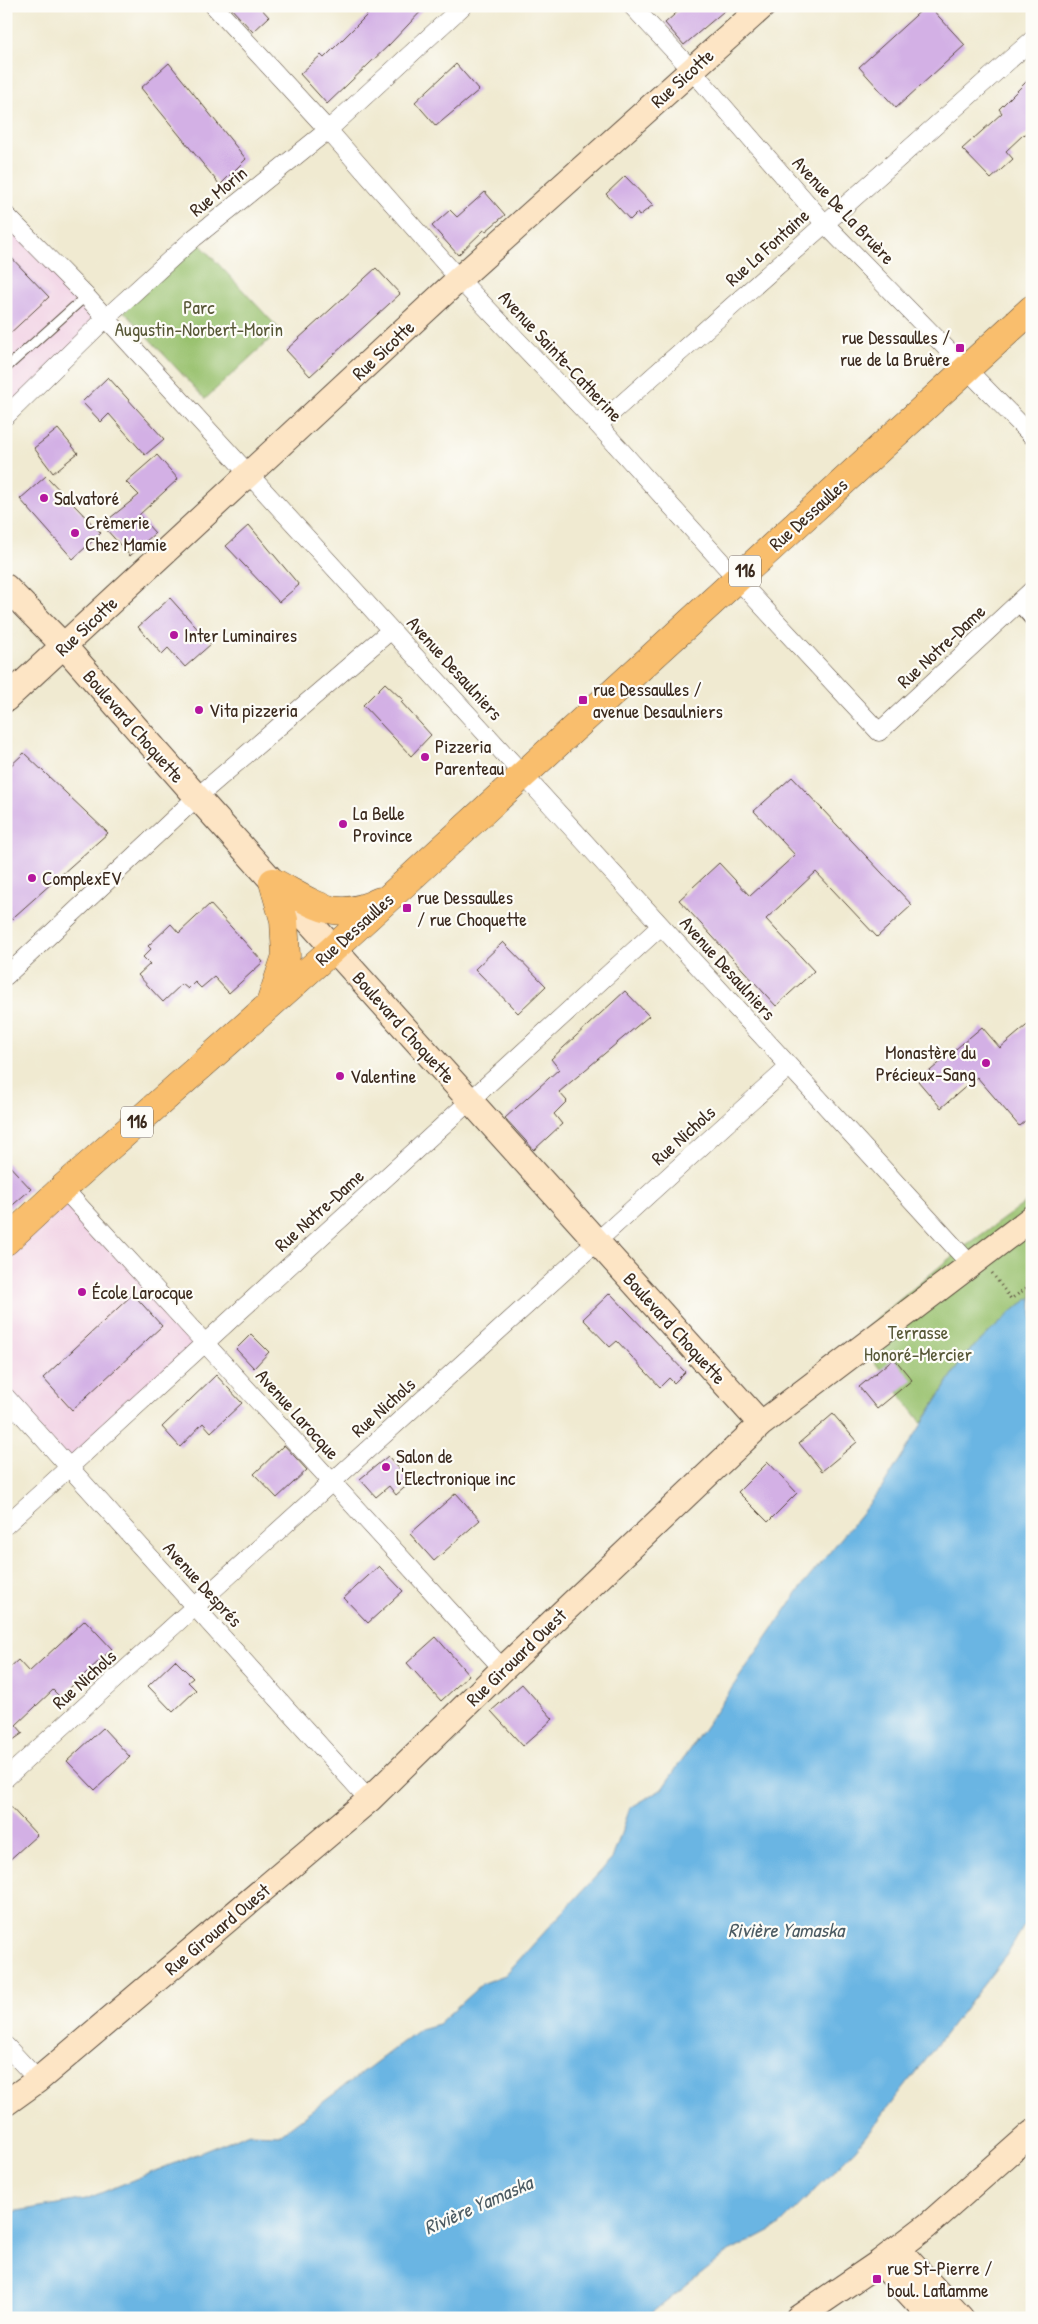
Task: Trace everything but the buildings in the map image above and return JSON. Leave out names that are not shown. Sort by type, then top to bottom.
[{"type":"main road","name":"Rue Dessaulles","points":[[6,1241],[63,1188],[333,949],[1032,309]]},
{"type":"main road","points":[[273,882],[325,909],[337,912],[348,912],[370,905],[393,894]]},
{"type":"main road","points":[[270,1005],[286,956],[284,920],[273,882]]},
{"type":"street","name":"Avenue Sainte-Catherine","points":[[214,6],[328,130],[459,279],[598,425],[879,732]]},
{"type":"street","name":"Rue Morin","points":[[6,416],[106,318],[194,238],[328,130],[463,6]]},
{"type":"street","name":"Avenue De La Bruère","points":[[632,6],[691,69],[825,224],[1032,436]]},
{"type":"street","name":"Rue Sicotte","points":[[6,699],[459,279],[763,6]]},
{"type":"street","name":"Rue La Fontaine","points":[[598,425],[1032,40]]},
{"type":"street","name":"Avenue Desaulniers","points":[[6,215],[86,296],[789,1067],[975,1261]]},
{"type":"street","name":"Boulevard Choquette","points":[[6,587],[64,646],[196,797],[761,1424]]},
{"type":"street","name":"Rue Notre-Dame","points":[[879,732],[1032,590]]},
{"type":"street","points":[[6,976],[196,797],[391,630]]},
{"type":"street","name":"Rue Notre-Dame","points":[[6,1524],[661,926]]},
{"type":"street","name":"Rue Nichols","points":[[6,1778],[789,1067]]},
{"type":"street","name":"Avenue Larocque","points":[[63,1188],[503,1669]]},
{"type":"street","name":"Rue Girouard Ouest","points":[[6,2103],[38,2080],[369,1800],[503,1669],[761,1424],[1032,1218]]},
{"type":"street","name":"Avenue Després","points":[[6,1397],[369,1800]]},
{"type":"street","points":[[6,2046],[38,2080]]},
{"type":"street","points":[[798,2318],[889,2255],[927,2226],[1032,2134]]},
{"type":"street","points":[[889,2255],[932,2318]]},
{"type":"street","points":[[889,2255],[961,2318]]},
{"type":"lane","points":[[6,368],[86,296]]},
{"type":"lane","points":[[1016,605],[1032,623]]},
{"type":"path","points":[[975,1261],[1012,1299],[1032,1284]]},
{"type":"shaded area","points":[[6,216],[106,318],[6,415]]},
{"type":"shaded area","name":"École Larocque","points":[[63,1188],[205,1343],[69,1467],[6,1397],[6,1241]]},
{"type":"green space","name":"Parc Augustin-Norbert-Morin","points":[[194,238],[280,330],[205,399],[119,306]]},
{"type":"green space","name":"Terrasse Honoré-Mercier","points":[[1032,1198],[1032,1297],[1016,1308],[965,1355],[922,1423],[855,1337],[956,1253]]},
{"type":"water","name":"Rivière Yamaska","points":[[1032,1297],[1032,1912],[1008,1953],[855,2150],[779,2226],[729,2252],[646,2318],[6,2318],[6,2213],[86,2199],[249,2133],[281,2134],[420,2029],[438,2024],[483,1983],[505,1975],[612,1859],[630,1808],[662,1789],[803,1585],[882,1488],[965,1355],[1016,1308]]},
{"type":"place","name":"rue Dessaulles / rue de la Bruère","points":[[960,348]]},
{"type":"place","name":"Salvatoré","points":[[44,498]]},
{"type":"place","name":"Crèmerie Chez Mamie","points":[[75,533]]},
{"type":"place","name":"Inter Luminaires","points":[[174,635]]},
{"type":"place","name":"rue Dessaulles / avenue Desaulniers","points":[[583,700]]},
{"type":"place","name":"Vita pizzeria","points":[[199,710]]},
{"type":"place","name":"Pizzeria Parenteau","points":[[425,757]]},
{"type":"place","name":"La Belle Province","points":[[343,824]]},
{"type":"place","name":"ComplexEV","points":[[32,878]]},
{"type":"place","name":"rue Dessaulles / rue Choquette","points":[[407,908]]},
{"type":"place","name":"Monastère du Précieux-Sang","points":[[986,1063]]},
{"type":"place","name":"Valentine","points":[[340,1076]]},
{"type":"place","name":"École Larocque","points":[[82,1292]]},
{"type":"place","name":"Salon de l'Electronique inc","points":[[386,1467]]},
{"type":"place","name":"rue St-Pierre / boul. Laflamme","points":[[877,2279]]}]
